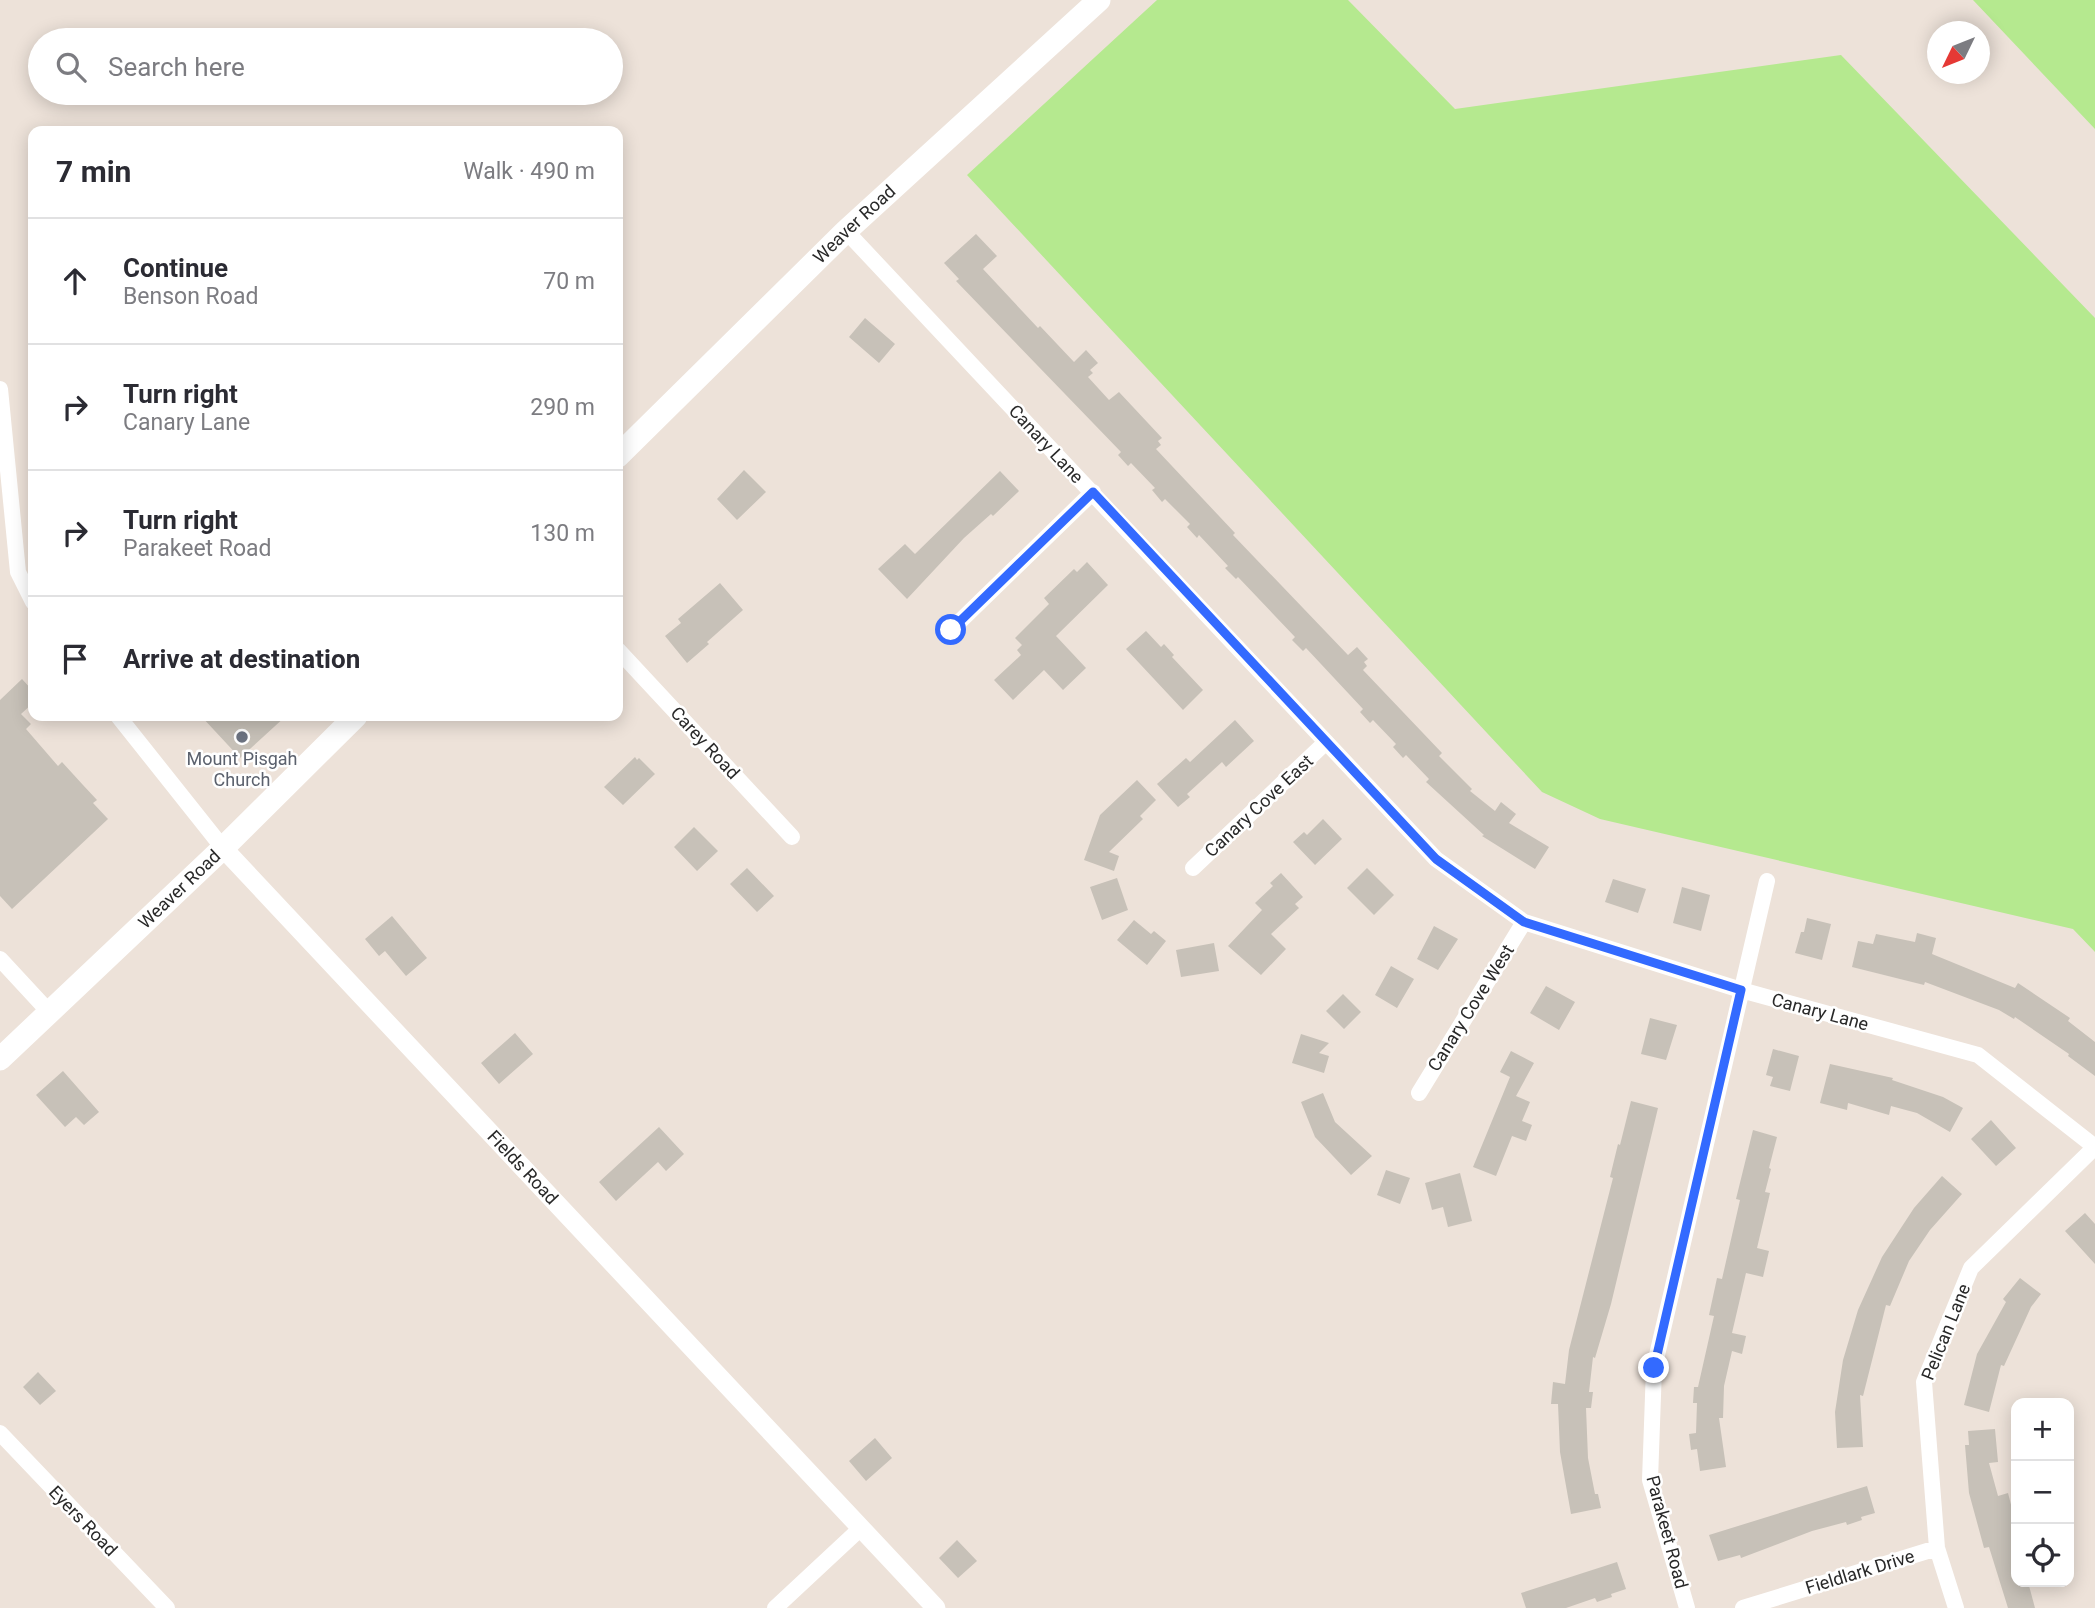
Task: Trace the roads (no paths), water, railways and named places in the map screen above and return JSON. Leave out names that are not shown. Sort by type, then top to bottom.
[{"type":"main road","name":"Weaver Road","points":[[623,451],[846,231],[1099,0]]},
{"type":"main road","name":"Weaver Road","points":[[0,1059],[223,848],[351,721]]},
{"type":"street","name":"Canary Lane","points":[[846,231],[1436,859],[1524,922],[1741,990],[1978,1055],[2095,1147]]},
{"type":"street","points":[[0,390],[18,572],[28,592]]},
{"type":"street","points":[[951,630],[1093,492]]},
{"type":"street","name":"Carey Road","points":[[623,655],[792,836]]},
{"type":"street","name":"Fields Road","points":[[122,721],[223,848],[936,1608]]},
{"type":"street","name":"Canary Cove East","points":[[1193,868],[1325,743]]},
{"type":"street","name":"Parakeet Road","points":[[1687,1608],[1650,1480],[1654,1368],[1768,880]]},
{"type":"street","name":"Canary Cove West","points":[[1419,1093],[1524,922]]},
{"type":"street","points":[[0,959],[50,1013]]},
{"type":"street","name":"Pelican Lane","points":[[1956,1608],[1937,1548],[1924,1382],[1972,1268],[2095,1147]]},
{"type":"street","name":"Eyers Road","points":[[0,1433],[167,1608]]},
{"type":"street","points":[[775,1608],[861,1528]]},
{"type":"street","name":"Fieldlark Drive","points":[[1743,1608],[1937,1548]]},
{"type":"place","name":"Mount Pisgah Church","points":[[242,737]]}]
